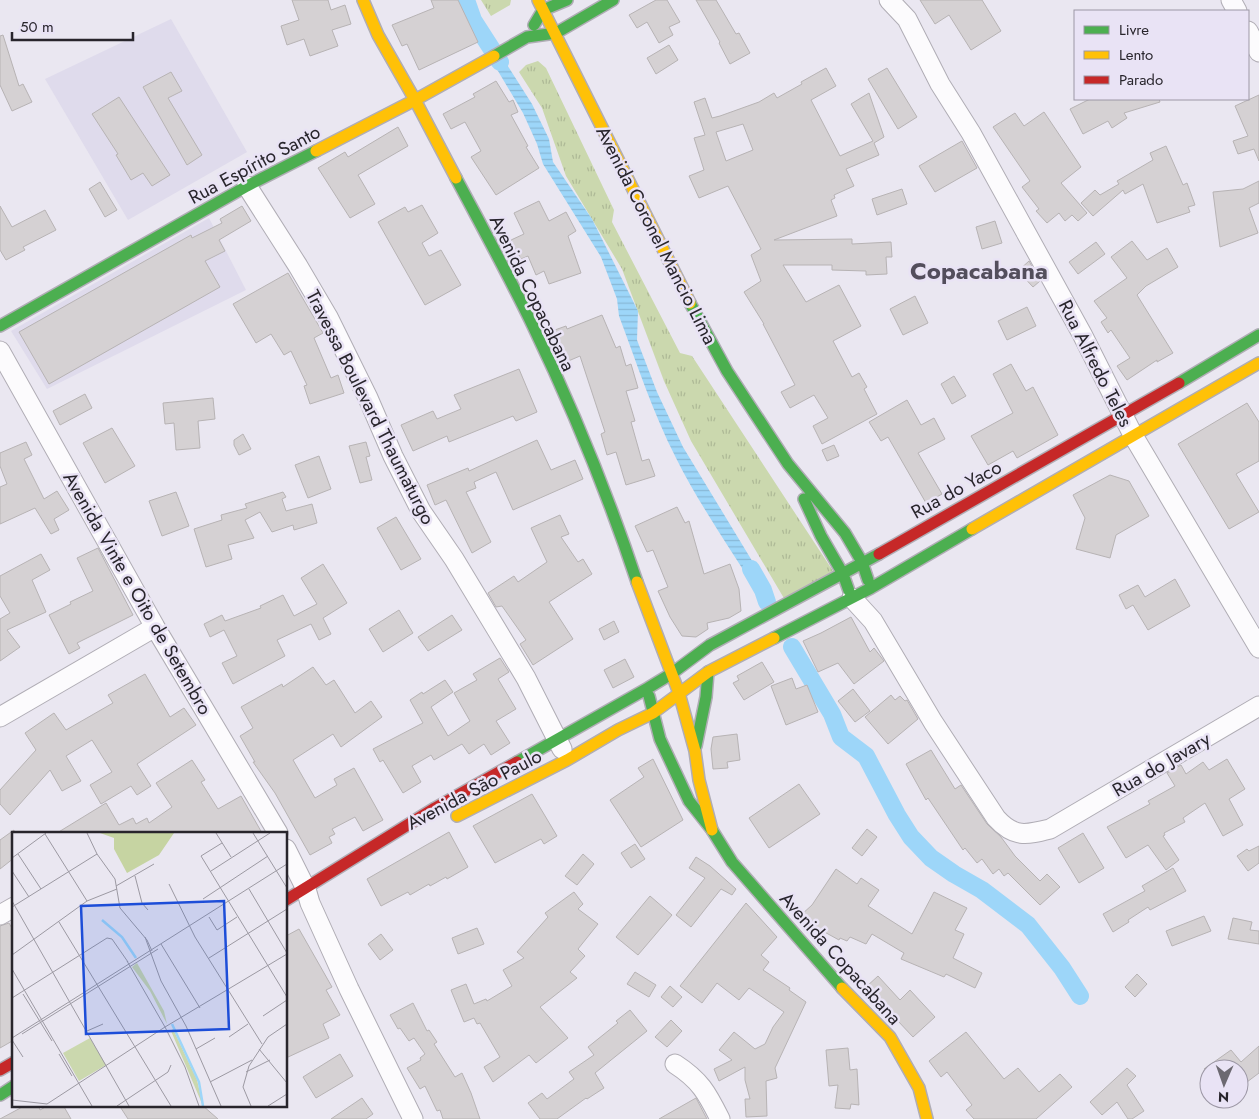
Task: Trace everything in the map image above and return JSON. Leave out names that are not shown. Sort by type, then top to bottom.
[{"type":"street","name":"Avenida Copacabana","points":[[363,0],[378,36],[415,100],[533,326],[584,439],[613,510],[650,618],[679,693],[712,830]]},
{"type":"street","points":[[541,5],[567,0]]},
{"type":"street","name":"Rua Espírito Santo","points":[[0,326],[247,186],[415,100],[527,37],[556,33],[613,0]]},
{"type":"street","name":"Rua Alfredo Teles","points":[[889,0],[907,19],[940,84],[971,133],[1082,334],[1134,437],[1259,648]]},
{"type":"street","name":"Rua Espírito Santo","points":[[527,37],[541,5]]},
{"type":"street","name":"Avenida Coronel Mancio Lima","points":[[541,5],[694,311],[727,371],[788,464],[845,533],[862,562],[871,588],[873,621]]},
{"type":"street","points":[[1249,33],[1259,52]]},
{"type":"street","name":"Travessa Boulevard Thaumaturgo","points":[[247,186],[328,317],[421,511],[454,559],[516,662],[566,760]]},
{"type":"street","name":"Rua do Yaco","points":[[671,674],[710,645],[844,574],[862,562],[1123,416],[1259,335]]},
{"type":"street","name":"Avenida Vinte e Oito de Setembro","points":[[0,351],[155,627],[277,832]]},
{"type":"street","points":[[679,693],[708,672],[871,588],[1259,363]]},
{"type":"street","name":"Avenida Coronel Mancio Lima","points":[[788,464],[821,536],[844,574],[852,598],[873,621],[933,722],[996,818],[1005,828],[1016,834],[1027,834],[1050,829],[1062,822]]},
{"type":"street","name":"Avenida Copacabana","points":[[648,641],[650,618]]},
{"type":"street","points":[[650,618],[674,644]]},
{"type":"street","points":[[0,718],[155,627]]},
{"type":"street","points":[[691,648],[710,645]]},
{"type":"street","points":[[694,752],[706,697],[708,672]]},
{"type":"street","name":"Avenida São Paulo","points":[[288,900],[309,900],[557,740],[648,684],[671,674]]},
{"type":"street","name":"Avenida Copacabana","points":[[648,684],[660,739],[689,801],[712,830],[732,862],[836,981],[890,1037],[919,1088],[926,1119]]},
{"type":"street","name":"Avenida São Paulo","points":[[439,816],[566,760],[620,729],[653,713],[679,693]]},
{"type":"street","name":"Rua do Javary","points":[[1062,822],[1259,706]]},
{"type":"street","points":[[620,729],[642,734],[664,748]]},
{"type":"street","points":[[288,853],[349,989],[413,1119]]},
{"type":"street","points":[[0,915],[12,907]]},
{"type":"street","points":[[0,1070],[12,1063]]},
{"type":"street","points":[[675,1064],[692,1076],[703,1087],[720,1119]]},
{"type":"street","points":[[0,1095],[12,1087]]},
{"type":"shaded area","points":[[171,19],[247,152],[128,220],[45,79]]},
{"type":"shaded area","points":[[209,218],[246,290],[47,389],[11,331]]},
{"type":"green space","points":[[481,0],[511,0],[510,5],[491,16]]},
{"type":"green space","points":[[538,61],[546,68],[614,210],[612,222],[680,353],[692,356],[833,571],[785,600],[691,441],[664,381],[622,269],[566,176],[542,108],[519,72],[526,65]]},
{"type":"water","points":[[504,60],[532,104],[549,139],[553,162],[592,219],[638,311],[637,340],[657,392],[683,447],[768,587],[757,592],[705,509],[676,458],[660,424],[639,370],[619,316],[617,299],[601,257],[543,164],[537,144],[523,113],[495,66]]},
{"type":"building","points":[[292,0],[328,0],[331,10],[345,5],[351,24],[332,30],[338,46],[310,56],[304,39],[287,45],[281,26],[299,20]]},
{"type":"building","points":[[431,0],[458,0],[478,42],[419,70],[407,44],[402,46],[392,25],[434,8]]},
{"type":"building","points":[[656,0],[667,0],[680,22],[669,27],[673,35],[659,43],[647,22],[637,28],[629,15]]},
{"type":"building","points":[[696,0],[716,0],[736,34],[739,33],[750,53],[730,64]]},
{"type":"building","points":[[920,0],[982,0],[1001,31],[971,50],[949,15],[935,24]]},
{"type":"building","points":[[3,35],[19,86],[23,84],[32,102],[12,111],[0,85],[0,36]]},
{"type":"building","points":[[669,45],[678,60],[656,74],[647,58]]},
{"type":"building","points":[[826,68],[836,86],[811,100],[840,156],[873,141],[851,104],[869,93],[884,137],[874,143],[879,155],[846,169],[854,186],[834,195],[835,198],[831,200],[837,216],[774,240],[852,239],[852,244],[891,242],[892,257],[886,257],[887,274],[866,275],[866,271],[832,270],[832,265],[783,265],[806,302],[839,285],[861,326],[833,341],[852,377],[859,373],[867,387],[864,389],[877,414],[822,444],[813,426],[828,418],[814,395],[790,408],[781,392],[795,385],[764,324],[744,292],[761,281],[751,255],[761,249],[728,186],[699,198],[689,176],[704,170],[694,138],[705,135],[694,102],[705,98],[712,118],[759,102],[774,93],[777,98],[802,84],[801,82]],"holes":[[[743,124],[753,150],[726,161],[716,132]]]},
{"type":"building","points":[[887,68],[917,117],[898,129],[868,79]]},
{"type":"building","points":[[171,72],[182,91],[168,98],[202,155],[187,165],[143,87]]},
{"type":"building","points":[[496,81],[509,102],[513,100],[518,112],[511,115],[528,146],[526,147],[539,168],[496,195],[471,157],[481,151],[465,122],[451,129],[443,114],[475,97],[473,94]]},
{"type":"building","points":[[1259,95],[1259,161],[1254,149],[1238,154],[1233,141],[1248,136],[1235,106]]},
{"type":"building","points":[[119,97],[170,175],[152,186],[143,173],[131,180],[116,155],[118,154],[92,114]]},
{"type":"building","points":[[1088,100],[1159,100],[1160,102],[1124,113],[1127,118],[1112,128],[1108,121],[1083,134],[1070,109]]},
{"type":"building","points":[[1044,112],[1081,167],[1061,183],[1087,213],[1078,221],[1072,215],[1065,221],[1059,213],[1047,223],[1036,211],[1039,209],[1022,187],[1030,181],[993,127],[1015,113],[1024,126]]},
{"type":"building","points":[[398,127],[408,146],[358,175],[375,204],[350,218],[318,168],[345,152],[348,157]]},
{"type":"building","points":[[962,141],[977,168],[935,192],[919,166]]},
{"type":"building","points":[[1166,146],[1183,185],[1187,183],[1195,205],[1188,207],[1190,212],[1157,223],[1143,184],[1125,194],[1123,190],[1093,216],[1081,203],[1095,190],[1100,195],[1119,184],[1117,181],[1153,160],[1150,153]]},
{"type":"building","points":[[1259,181],[1259,203],[1249,208],[1258,233],[1220,247],[1213,192],[1243,189]]},
{"type":"building","points":[[100,182],[117,210],[105,217],[89,189]]},
{"type":"building","points":[[902,189],[907,204],[877,215],[872,199]]},
{"type":"building","points":[[539,201],[549,221],[566,212],[576,231],[568,236],[581,273],[549,284],[544,271],[536,275],[528,256],[521,259],[511,240],[524,234],[514,213]]},
{"type":"building","points":[[422,205],[438,233],[422,243],[429,256],[441,250],[461,285],[425,305],[378,222],[405,207],[408,212]]},
{"type":"building","points":[[0,206],[12,227],[45,210],[56,230],[23,247],[25,250],[6,260],[0,250]]},
{"type":"building","points":[[242,206],[251,221],[219,240],[225,251],[205,261],[220,287],[49,384],[19,332],[191,235],[192,238],[222,223],[220,219]]},
{"type":"building","points":[[995,221],[1002,243],[982,249],[976,227]]},
{"type":"building","points":[[1132,241],[1147,260],[1167,248],[1178,267],[1146,286],[1137,295],[1173,353],[1157,362],[1157,360],[1127,380],[1117,366],[1130,358],[1111,330],[1108,333],[1101,322],[1107,318],[1094,301],[1127,278],[1111,257]]},
{"type":"building","points":[[1096,242],[1105,254],[1078,274],[1069,262]]},
{"type":"building","points":[[1029,261],[1040,281],[1033,287],[1018,271]]},
{"type":"building","points":[[288,273],[323,333],[314,338],[331,378],[338,375],[344,393],[310,404],[304,386],[307,385],[291,351],[284,355],[271,334],[256,343],[233,304]]},
{"type":"building","points":[[915,296],[928,323],[903,335],[890,309]]},
{"type":"building","points":[[1027,307],[1036,326],[1007,340],[998,321]]},
{"type":"building","points":[[602,315],[616,348],[620,346],[626,366],[631,364],[638,388],[626,391],[635,421],[631,422],[642,461],[649,459],[655,476],[626,485],[616,452],[607,455],[601,434],[605,432],[580,356],[566,362],[552,331],[566,326],[567,329]]},
{"type":"building","points":[[1011,364],[1026,391],[1033,387],[1058,435],[1017,458],[1013,451],[988,465],[971,436],[1013,413],[993,374]]},
{"type":"building","points":[[519,369],[537,412],[516,421],[513,416],[449,442],[447,436],[413,451],[401,425],[433,411],[437,419],[461,409],[454,395]]},
{"type":"building","points":[[954,376],[966,396],[952,404],[941,384]]},
{"type":"building","points":[[85,394],[92,408],[60,425],[53,411]]},
{"type":"building","points":[[213,398],[215,419],[198,421],[200,448],[176,450],[174,423],[165,424],[163,403]]},
{"type":"building","points":[[907,400],[921,425],[934,418],[945,439],[918,453],[942,494],[926,503],[888,437],[881,441],[869,422]]},
{"type":"building","points":[[1247,403],[1259,422],[1259,461],[1236,474],[1259,512],[1229,529],[1178,444]]},
{"type":"building","points":[[112,428],[135,466],[105,483],[83,443]]},
{"type":"building","points":[[243,434],[251,449],[239,455],[234,445],[234,440]]},
{"type":"building","points":[[537,440],[551,470],[575,460],[583,479],[513,510],[496,472],[474,482],[476,488],[466,492],[491,542],[472,553],[446,500],[435,505],[427,485],[468,468],[469,471]]},
{"type":"building","points":[[26,442],[32,455],[24,459],[44,499],[57,491],[69,510],[54,519],[59,530],[51,534],[35,508],[0,524],[0,487],[7,484],[0,466],[0,453]]},
{"type":"building","points":[[366,442],[370,456],[366,457],[372,480],[360,483],[349,446]]},
{"type":"building","points":[[834,445],[839,456],[827,461],[822,450]]},
{"type":"building","points":[[319,456],[331,489],[308,498],[295,465]]},
{"type":"building","points":[[1110,475],[1129,481],[1149,516],[1116,535],[1110,558],[1076,549],[1085,518],[1073,495]]},
{"type":"building","points":[[176,492],[189,526],[162,536],[149,501]]},
{"type":"building","points":[[283,492],[286,497],[282,499],[286,511],[312,504],[317,523],[294,530],[293,525],[272,532],[260,512],[245,520],[254,538],[228,545],[232,559],[206,567],[194,529],[222,520],[221,515],[247,508],[245,504]]},
{"type":"building","points":[[677,507],[685,523],[689,521],[704,574],[730,564],[739,589],[741,611],[729,618],[707,623],[708,629],[696,637],[682,636],[670,617],[658,591],[668,587],[653,550],[647,552],[635,526]]},
{"type":"building","points":[[560,515],[569,534],[561,537],[578,562],[583,559],[592,574],[549,602],[573,639],[533,665],[520,644],[526,640],[502,606],[496,607],[488,593],[514,576],[518,582],[547,562],[531,528]]},
{"type":"building","points":[[396,517],[421,559],[401,570],[377,528]]},
{"type":"building","points":[[98,548],[133,615],[77,643],[80,648],[69,654],[49,615],[93,591],[77,558]]},
{"type":"building","points":[[41,554],[50,570],[32,580],[46,612],[7,630],[20,647],[0,661],[0,619],[10,613],[0,596],[0,576]]},
{"type":"building","points":[[323,564],[347,603],[323,618],[331,634],[319,640],[311,624],[277,640],[285,656],[233,684],[222,663],[237,656],[224,630],[210,637],[204,624],[222,615],[225,621],[261,608],[260,606],[283,595],[294,616],[317,604],[301,578]]},
{"type":"building","points":[[1175,579],[1190,606],[1148,630],[1133,605],[1126,609],[1119,595],[1138,585],[1145,597]]},
{"type":"building","points":[[399,610],[413,633],[383,652],[369,629]]},
{"type":"building","points":[[452,615],[462,630],[428,651],[418,637]]},
{"type":"building","points":[[851,617],[870,652],[874,648],[884,661],[854,684],[838,663],[818,672],[803,641]]},
{"type":"building","points":[[614,621],[619,632],[604,640],[599,629]]},
{"type":"building","points":[[500,658],[509,672],[498,679],[516,709],[496,721],[510,743],[491,755],[484,744],[469,754],[462,744],[434,760],[431,755],[412,766],[421,782],[403,793],[383,760],[380,762],[373,749],[423,723],[410,700],[445,680],[453,692],[431,707],[448,736],[470,721],[454,693],[477,680],[473,674]]},
{"type":"building","points":[[625,659],[634,677],[613,688],[604,670]]},
{"type":"building","points":[[762,662],[774,682],[744,700],[733,683],[739,680],[737,676]]},
{"type":"building","points":[[313,667],[326,685],[334,680],[355,713],[371,701],[382,717],[341,747],[333,734],[293,760],[315,798],[337,785],[334,779],[354,768],[383,820],[363,831],[355,817],[332,829],[335,834],[329,837],[332,843],[310,855],[275,793],[253,762],[255,762],[240,736],[253,728],[241,707],[282,684],[283,687]]},
{"type":"building","points":[[145,674],[170,717],[184,708],[196,725],[137,764],[151,786],[137,795],[131,786],[101,804],[90,785],[112,772],[92,740],[66,756],[81,781],[62,791],[50,770],[10,815],[0,804],[0,790],[36,750],[25,733],[54,713],[66,730],[113,703],[108,695]]},
{"type":"building","points":[[792,678],[796,689],[807,685],[818,712],[786,725],[771,686]]},
{"type":"building","points":[[853,689],[870,711],[855,722],[838,701]]},
{"type":"building","points":[[891,695],[895,700],[900,696],[905,701],[907,700],[918,719],[888,744],[865,717]]},
{"type":"building","points":[[737,734],[740,760],[727,762],[728,768],[713,769],[711,749],[713,737]]},
{"type":"building","points":[[931,750],[955,789],[961,785],[987,824],[1001,837],[1015,856],[1040,881],[1047,874],[1060,887],[1040,905],[1008,873],[1004,876],[999,869],[993,874],[982,859],[977,863],[965,848],[963,850],[928,798],[926,800],[906,764]]},
{"type":"building","points":[[653,759],[683,820],[641,847],[610,800],[644,777],[638,768]]},
{"type":"building","points":[[1227,759],[1245,789],[1229,799],[1243,825],[1223,836],[1205,803],[1183,818],[1185,822],[1164,833],[1165,835],[1163,836],[1179,860],[1166,870],[1148,845],[1126,858],[1107,827],[1150,804],[1148,801],[1175,786],[1167,773],[1181,765],[1186,774],[1203,762],[1209,770]]},
{"type":"building","points":[[192,760],[205,780],[201,782],[218,809],[241,796],[261,832],[59,832],[106,803],[119,825],[133,818],[136,824],[147,818],[149,823],[172,807],[156,783]]},
{"type":"building","points":[[799,784],[820,814],[769,848],[749,818]]},
{"type":"building","points":[[532,794],[557,836],[544,844],[541,839],[495,863],[473,826]]},
{"type":"building","points":[[867,829],[877,837],[862,856],[852,848]]},
{"type":"building","points":[[14,830],[12,832],[12,860],[0,869],[0,840]]},
{"type":"building","points":[[449,832],[468,867],[447,879],[446,877],[430,886],[429,884],[410,895],[408,892],[381,906],[367,879]]},
{"type":"building","points":[[1083,833],[1104,868],[1079,883],[1058,848]]},
{"type":"building","points":[[635,844],[645,859],[631,868],[621,853]]},
{"type":"building","points":[[1259,846],[1259,863],[1248,871],[1237,856],[1247,849],[1249,851]]},
{"type":"building","points":[[583,854],[594,864],[577,885],[565,876]]},
{"type":"building","points":[[696,857],[710,866],[736,889],[732,895],[721,889],[691,927],[676,915],[705,878],[689,868]]},
{"type":"building","points":[[1173,868],[1186,891],[1150,910],[1148,907],[1113,932],[1103,914],[1145,891],[1142,886]]},
{"type":"building","points":[[836,869],[857,884],[861,878],[879,890],[868,906],[912,934],[934,892],[967,908],[955,930],[964,934],[953,958],[982,973],[975,988],[946,974],[944,977],[901,959],[904,953],[872,934],[866,944],[850,937],[847,941],[840,938],[839,940],[810,924],[801,915],[812,905]]},
{"type":"building","points":[[574,892],[583,904],[578,909],[598,924],[578,949],[585,956],[570,972],[577,978],[540,1007],[568,1038],[536,1063],[529,1055],[493,1082],[484,1067],[500,1057],[480,1023],[477,1024],[474,1018],[464,1022],[451,990],[466,984],[474,1004],[486,999],[487,1001],[512,986],[503,970],[524,958],[517,952],[548,917],[545,913]]},
{"type":"building","points":[[650,896],[672,915],[638,955],[616,937]]},
{"type":"building","points":[[746,903],[777,937],[761,955],[769,962],[763,970],[790,988],[789,990],[806,1002],[775,1068],[777,1078],[766,1081],[767,1116],[746,1117],[745,1099],[750,1099],[745,1080],[745,1067],[719,1081],[714,1069],[732,1060],[719,1050],[734,1032],[755,1049],[765,1044],[773,1027],[784,1012],[749,988],[739,1000],[717,983],[702,1003],[680,986]]},
{"type":"building","points":[[1204,916],[1211,931],[1172,946],[1166,931]]},
{"type":"building","points":[[1233,918],[1252,922],[1250,930],[1259,931],[1259,944],[1228,939]]},
{"type":"building","points":[[9,923],[12,928],[12,1041],[0,1048],[0,926]]},
{"type":"building","points":[[477,928],[484,944],[458,954],[452,938]]},
{"type":"building","points":[[299,929],[332,987],[326,990],[340,1015],[323,1024],[329,1038],[288,1057],[288,935]]},
{"type":"building","points":[[381,934],[393,950],[380,960],[368,944]]},
{"type":"building","points":[[635,972],[656,985],[649,997],[627,984]]},
{"type":"building","points":[[1137,974],[1147,984],[1135,997],[1125,987]]},
{"type":"building","points":[[878,976],[900,1000],[910,990],[935,1017],[913,1037],[866,987]]},
{"type":"building","points":[[670,986],[682,997],[673,1007],[661,997]]},
{"type":"building","points":[[413,1003],[427,1031],[429,1030],[437,1042],[434,1044],[455,1077],[462,1073],[480,1119],[443,1119],[440,1110],[437,1111],[425,1086],[420,1089],[407,1068],[421,1060],[420,1058],[425,1054],[414,1038],[409,1041],[400,1028],[398,1029],[390,1015]]},
{"type":"building","points":[[630,1010],[647,1031],[595,1073],[604,1088],[586,1098],[557,1119],[540,1119],[528,1103],[542,1093],[547,1099],[574,1079],[569,1072],[594,1055],[588,1047],[618,1023],[616,1021]]},
{"type":"building","points":[[671,1020],[682,1031],[667,1047],[655,1037]]},
{"type":"building","points":[[966,1032],[1004,1079],[1018,1068],[1039,1092],[1060,1074],[1072,1087],[1036,1119],[974,1119],[966,1110],[972,1105],[947,1072],[941,1077],[929,1061]]},
{"type":"building","points":[[1259,1046],[1259,1073],[1249,1080],[1249,1059],[1244,1059]]},
{"type":"building","points":[[848,1048],[850,1070],[857,1069],[859,1105],[851,1104],[850,1109],[835,1108],[838,1085],[829,1086],[826,1050]]},
{"type":"building","points":[[1231,1050],[1238,1059],[1218,1059]]},
{"type":"building","points":[[340,1054],[353,1076],[316,1098],[303,1077]]},
{"type":"building","points":[[1127,1068],[1136,1076],[1127,1085],[1144,1111],[1132,1119],[1128,1119],[1117,1102],[1102,1115],[1090,1102]]},
{"type":"building","points":[[362,1098],[373,1114],[366,1119],[331,1119]]},
{"type":"building","points":[[696,1098],[707,1119],[659,1119]]},
{"type":"building","points":[[24,1106],[38,1106],[40,1110],[47,1106],[64,1106],[71,1119],[0,1119]]},
{"type":"building","points":[[120,1106],[203,1106],[218,1119],[128,1119]]},
{"type":"waterway","points":[[466,0],[473,20],[500,62]]},
{"type":"waterway","points":[[751,569],[763,590],[767,602]]},
{"type":"waterway","points":[[792,647],[832,714],[841,737],[866,756],[897,815],[911,837],[931,858],[982,890],[1028,925],[1062,968],[1080,996]]},
{"type":"traffic: fast","points":[[534,25],[543,10],[567,0]]},
{"type":"traffic: fast","points":[[494,56],[527,37],[556,33],[613,0]]},
{"type":"traffic: fast","points":[[0,326],[247,186],[316,151]]},
{"type":"traffic: fast","points":[[456,178],[533,326],[562,389],[602,485],[637,582]]},
{"type":"traffic: fast","points":[[690,303],[727,371],[788,464],[845,533],[862,562],[868,580]]},
{"type":"traffic: fast","points":[[1179,383],[1259,335]]},
{"type":"traffic: fast","points":[[804,499],[821,536],[843,574],[849,591]]},
{"type":"traffic: fast","points":[[774,638],[871,588],[972,529]]},
{"type":"traffic: fast","points":[[517,762],[648,688],[671,674],[710,645],[879,554]]},
{"type":"traffic: fast","points":[[696,746],[706,697],[708,672]]},
{"type":"traffic: fast","points":[[649,696],[660,739],[689,801],[712,830],[732,862],[842,988]]},
{"type":"traffic: fast","points":[[0,1095],[12,1087]]},
{"type":"traffic: slow","points":[[363,0],[378,35],[456,178]]},
{"type":"traffic: slow","points":[[538,0],[690,303]]},
{"type":"traffic: slow","points":[[316,151],[415,100],[494,56]]},
{"type":"traffic: slow","points":[[972,529],[1259,363]]},
{"type":"traffic: slow","points":[[637,582],[679,693],[695,751],[699,780],[712,830]]},
{"type":"traffic: slow","points":[[457,816],[567,760],[618,730],[653,713],[708,672],[774,638]]},
{"type":"traffic: slow","points":[[842,988],[890,1037],[919,1088],[927,1119]]},
{"type":"traffic: jam","points":[[879,554],[1179,383]]},
{"type":"traffic: jam","points":[[288,899],[435,808],[517,762]]},
{"type":"traffic: jam","points":[[0,1070],[12,1063]]},
{"type":"district","name":"Copacabana","points":[[979,271]]}]
